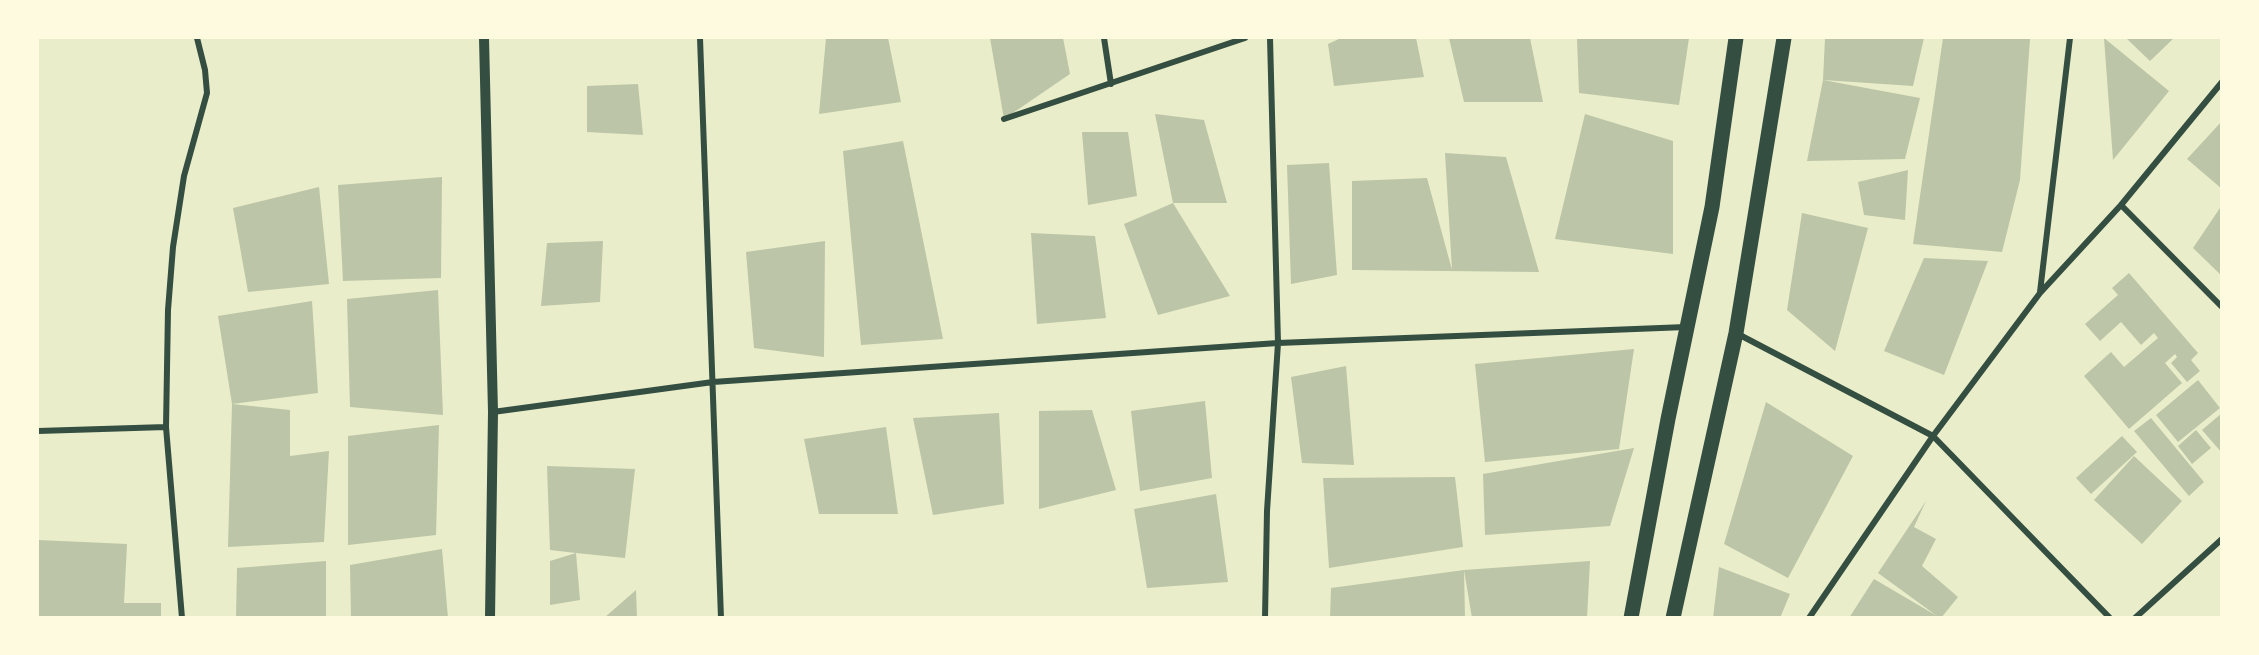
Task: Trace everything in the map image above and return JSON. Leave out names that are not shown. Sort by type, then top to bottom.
[{"type":"main road","points":[[1631,618],[1712,207],[1736,38]]},
{"type":"main road","points":[[1673,618],[1736,333],[1784,38]]},
{"type":"street","points":[[182,618],[166,427],[168,310],[173,247],[184,176],[207,93],[206,70],[197,38]]},
{"type":"street","points":[[484,38],[493,412],[490,618]]},
{"type":"street","points":[[700,38],[721,618]]},
{"type":"street","points":[[1104,38],[1111,84]]},
{"type":"street","points":[[1004,119],[1245,38]]},
{"type":"street","points":[[1265,618],[1267,511],[1278,343],[1270,38]]},
{"type":"street","points":[[2040,293],[2070,38]]},
{"type":"street","points":[[1809,618],[1933,436],[2040,293],[2121,205],[2222,82]]},
{"type":"street","points":[[2121,205],[2222,308]]},
{"type":"street","points":[[493,412],[713,382],[1278,343],[1687,327]]},
{"type":"street","points":[[1736,333],[1933,436],[2110,618]]},
{"type":"street","points":[[38,431],[166,427]]},
{"type":"street","points":[[2135,618],[2222,539]]},
{"type":"building","points":[[826,38],[888,38],[901,102],[819,114]]},
{"type":"building","points":[[990,38],[1063,38],[1070,74],[1004,119]]},
{"type":"building","points":[[1341,38],[1416,38],[1424,77],[1334,86],[1328,44]]},
{"type":"building","points":[[1449,38],[1530,38],[1543,102],[1464,102]]},
{"type":"building","points":[[1577,38],[1689,38],[1679,105],[1579,93]]},
{"type":"building","points":[[1825,38],[1924,38],[1913,86],[1823,80]]},
{"type":"building","points":[[1943,38],[2030,39],[2020,180],[2002,252],[1913,244]]},
{"type":"building","points":[[2104,38],[2169,91],[2113,160]]},
{"type":"building","points":[[2126,38],[2174,38],[2150,61]]},
{"type":"building","points":[[1823,80],[1920,98],[1905,159],[1807,161]]},
{"type":"building","points":[[638,84],[643,135],[587,132],[587,86]]},
{"type":"building","points":[[1155,114],[1204,120],[1227,203],[1173,203]]},
{"type":"building","points":[[1585,114],[1673,141],[1673,254],[1555,239]]},
{"type":"building","points":[[2222,121],[2222,189],[2187,159]]},
{"type":"building","points":[[1082,132],[1128,132],[1137,196],[1088,205]]},
{"type":"building","points":[[903,141],[943,339],[861,345],[843,151]]},
{"type":"building","points":[[1445,153],[1506,157],[1539,272],[1352,270],[1352,181],[1427,178],[1452,270]]},
{"type":"building","points":[[1329,163],[1337,275],[1291,284],[1287,165]]},
{"type":"building","points":[[1908,170],[1905,220],[1864,215],[1858,182]]},
{"type":"building","points":[[442,177],[441,278],[343,281],[338,185]]},
{"type":"building","points":[[319,187],[329,284],[248,292],[233,208]]},
{"type":"building","points":[[1173,203],[1230,296],[1158,315],[1124,224]]},
{"type":"building","points":[[2222,205],[2222,276],[2193,248]]},
{"type":"building","points":[[1802,213],[1868,228],[1835,351],[1787,310]]},
{"type":"building","points":[[1031,233],[1095,236],[1106,318],[1037,324]]},
{"type":"building","points":[[603,241],[600,302],[541,306],[547,243]]},
{"type":"building","points":[[825,241],[824,357],[754,348],[746,252]]},
{"type":"building","points":[[1924,258],[1988,261],[1944,375],[1884,351]]},
{"type":"building","points":[[2129,273],[2198,353],[2191,360],[2200,371],[2187,382],[2171,363],[2177,357],[2175,354],[2165,363],[2182,383],[2129,429],[2084,376],[2111,352],[2124,367],[2158,338],[2154,333],[2141,345],[2121,322],[2100,341],[2085,324],[2118,295],[2112,288]]},
{"type":"building","points":[[438,290],[443,415],[350,407],[347,299]]},
{"type":"building","points":[[312,301],[318,393],[232,404],[218,316]]},
{"type":"building","points":[[1634,349],[1619,449],[1485,462],[1475,364]]},
{"type":"building","points":[[1346,366],[1354,465],[1302,463],[1291,377]]},
{"type":"building","points":[[2198,380],[2220,408],[2178,442],[2156,415]]},
{"type":"building","points":[[1205,401],[1212,478],[1140,491],[1131,411]]},
{"type":"building","points":[[1766,402],[1853,456],[1788,578],[1724,544]]},
{"type":"building","points":[[232,404],[290,410],[290,456],[329,451],[324,542],[228,547]]},
{"type":"building","points":[[1092,410],[1116,490],[1039,509],[1039,411]]},
{"type":"building","points":[[999,413],[1004,504],[933,515],[913,418]]},
{"type":"building","points":[[2222,413],[2222,453],[2202,430]]},
{"type":"building","points":[[2151,418],[2204,482],[2189,496],[2134,431]]},
{"type":"building","points":[[439,425],[436,535],[348,545],[348,436]]},
{"type":"building","points":[[886,427],[898,514],[819,514],[804,439]]},
{"type":"building","points":[[2196,430],[2211,448],[2192,464],[2178,446]]},
{"type":"building","points":[[2122,436],[2137,452],[2091,494],[2076,478]]},
{"type":"building","points":[[1634,448],[1610,526],[1485,535],[1483,474]]},
{"type":"building","points":[[2134,456],[2182,501],[2142,544],[2094,500]]},
{"type":"building","points":[[547,466],[635,469],[625,558],[550,550]]},
{"type":"building","points":[[1455,477],[1463,547],[1329,568],[1323,478]]},
{"type":"building","points":[[1216,494],[1228,582],[1147,588],[1134,509]]},
{"type":"building","points":[[1926,501],[1914,527],[1936,539],[1922,566],[1958,597],[1941,618],[1849,618],[1874,579],[1937,616],[1878,573]]},
{"type":"building","points":[[38,540],[127,544],[124,603],[161,603],[161,618],[38,618]]},
{"type":"building","points":[[442,549],[448,618],[351,618],[350,565]]},
{"type":"building","points":[[576,553],[580,600],[550,605],[550,561]]},
{"type":"building","points":[[326,561],[326,618],[236,618],[237,568]]},
{"type":"building","points":[[1590,561],[1587,618],[1472,618],[1464,570]]},
{"type":"building","points":[[1719,567],[1790,594],[1780,618],[1713,618]]},
{"type":"building","points":[[1464,570],[1465,618],[1330,618],[1331,588]]},
{"type":"building","points":[[636,590],[637,618],[604,618]]}]
